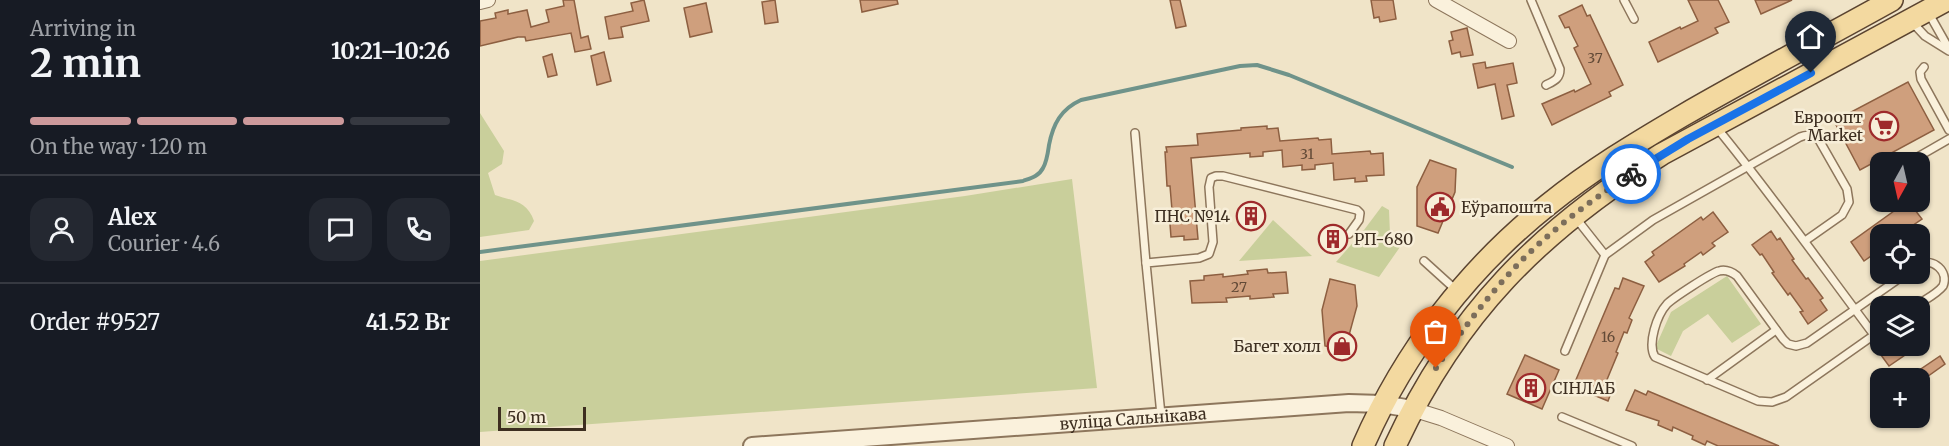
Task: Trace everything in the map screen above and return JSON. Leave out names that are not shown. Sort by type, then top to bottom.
[{"type":"main road","points":[[1363,446],[1382,404],[1415,350],[1458,292],[1536,214],[1604,163],[1736,85],[1892,0]]},
{"type":"main road","points":[[1395,446],[1412,409],[1436,368],[1484,303],[1522,260],[1573,215],[1640,168],[1714,125],[1920,10],[1947,0]]},
{"type":"street","points":[[480,2],[488,0]]},
{"type":"street","points":[[1436,0],[1509,41]]},
{"type":"street","points":[[1900,0],[1920,10]]},
{"type":"street","name":"вуліца Сальнікава","points":[[753,446],[1349,403],[1382,404],[1412,409],[1441,418],[1507,446]]},
{"type":"lane","points":[[1531,0],[1560,69],[1557,79],[1546,85]]},
{"type":"lane","points":[[1624,0],[1634,19]]},
{"type":"lane","points":[[1920,10],[1925,36],[1949,50]]},
{"type":"lane","points":[[1920,10],[1949,50]]},
{"type":"lane","points":[[1924,67],[1920,76],[1949,130]]},
{"type":"lane","points":[[1714,125],[1748,166],[1870,330]]},
{"type":"lane","points":[[1135,133],[1161,416]]},
{"type":"lane","points":[[1565,351],[1605,255],[1653,220],[1804,135],[1814,136],[1819,140],[1850,195],[1842,215],[1805,241]]},
{"type":"lane","points":[[1926,152],[1949,139]]},
{"type":"lane","points":[[1146,263],[1199,258],[1209,254],[1213,242],[1209,184],[1211,178],[1216,176],[1358,210],[1360,218],[1349,234]]},
{"type":"lane","points":[[1573,215],[1605,255]]},
{"type":"lane","points":[[1424,261],[1458,292]]},
{"type":"lane","points":[[1930,262],[1936,264],[1944,272],[1946,280],[1940,290],[1930,297]]},
{"type":"lane","points":[[1870,338],[1786,397],[1767,403],[1657,358],[1652,351],[1652,337],[1667,304],[1719,271],[1730,272],[1737,276],[1785,342],[1799,346],[1807,343],[1890,284]]},
{"type":"lane","points":[[1707,380],[1776,330]]},
{"type":"lane","points":[[1562,417],[1632,446]]},
{"type":"green space","points":[[480,113],[504,151],[502,164],[488,173],[495,195],[519,203],[527,209],[534,221],[529,230],[480,237]]},
{"type":"green space","points":[[1072,179],[1097,388],[480,432],[480,261],[965,196]]},
{"type":"green space","points":[[1382,206],[1389,210],[1390,234],[1400,247],[1379,277],[1336,262],[1364,230]]},
{"type":"green space","points":[[1273,220],[1312,256],[1239,261]]},
{"type":"green space","points":[[1727,276],[1761,324],[1732,343],[1708,314],[1683,331],[1671,356],[1655,348],[1671,312]]},
{"type":"building","points":[[563,0],[574,0],[581,38],[588,36],[591,49],[575,52],[571,33],[526,41],[525,37],[518,37],[480,46],[480,21],[496,18],[495,13],[508,10],[508,14],[527,10],[531,27],[549,22],[546,10],[564,6]]},
{"type":"building","points":[[644,0],[649,21],[621,27],[623,37],[609,39],[605,17],[633,11],[631,3]]},
{"type":"building","points":[[775,0],[778,22],[765,24],[762,2]]},
{"type":"building","points":[[860,0],[897,0],[898,4],[862,12]]},
{"type":"building","points":[[1170,0],[1180,0],[1186,26],[1176,28]]},
{"type":"building","points":[[1371,0],[1393,0],[1396,19],[1380,22],[1379,17],[1374,18]]},
{"type":"building","points":[[1688,0],[1718,0],[1729,22],[1715,28],[1718,33],[1658,62],[1649,42],[1698,21]]},
{"type":"building","points":[[1755,0],[1792,0],[1761,14]]},
{"type":"building","points":[[706,3],[712,32],[690,37],[684,8]]},
{"type":"building","points":[[1582,5],[1587,16],[1590,15],[1623,85],[1609,92],[1611,96],[1552,125],[1542,104],[1591,84],[1574,48],[1578,46],[1569,27],[1565,28],[1559,16]]},
{"type":"building","points":[[1467,28],[1473,55],[1461,57],[1460,52],[1452,54],[1449,41],[1453,40],[1451,32]]},
{"type":"building","points":[[604,52],[611,81],[597,85],[591,56]]},
{"type":"building","points":[[552,54],[557,75],[548,77],[543,57]]},
{"type":"building","points":[[1485,62],[1486,68],[1513,63],[1517,83],[1507,85],[1514,116],[1502,119],[1495,84],[1478,88],[1473,64]]},
{"type":"building","name":"Евроопт Market","points":[[1908,82],[1934,130],[1893,152],[1870,152],[1870,165],[1860,170],[1834,121]]},
{"type":"building","points":[[1267,126],[1267,129],[1278,128],[1280,141],[1331,139],[1332,154],[1370,151],[1371,154],[1383,153],[1384,175],[1366,176],[1367,181],[1355,182],[1355,178],[1334,180],[1333,163],[1315,165],[1315,169],[1302,170],[1302,165],[1283,167],[1282,150],[1263,152],[1263,156],[1250,157],[1250,153],[1191,158],[1198,239],[1184,240],[1184,236],[1171,237],[1169,211],[1172,210],[1170,186],[1167,186],[1166,147],[1198,145],[1197,134]]},
{"type":"building","points":[[1430,160],[1456,169],[1455,192],[1438,233],[1417,226],[1417,187]]},
{"type":"building","name":"ПНС №14","points":[[1258,209],[1259,222],[1244,224],[1243,210]]},
{"type":"building","points":[[1713,212],[1728,232],[1712,243],[1715,246],[1703,255],[1701,252],[1684,264],[1685,266],[1659,282],[1645,262],[1654,255],[1652,252],[1701,217],[1703,220]]},
{"type":"building","points":[[1893,212],[1917,212],[1922,219],[1915,224],[1876,224]]},
{"type":"building","name":"РП-680","points":[[1331,226],[1346,239],[1334,251],[1320,238]]},
{"type":"building","points":[[1870,228],[1870,257],[1864,261],[1851,242]]},
{"type":"building","points":[[1771,231],[1777,240],[1780,238],[1794,259],[1792,260],[1823,298],[1820,300],[1827,310],[1808,324],[1800,312],[1803,311],[1772,273],[1774,272],[1762,254],[1760,255],[1752,245]]},
{"type":"building","points":[[1267,269],[1268,273],[1286,272],[1288,293],[1250,299],[1250,296],[1226,298],[1227,302],[1192,303],[1190,281],[1204,280],[1204,276],[1223,274],[1223,277]]},
{"type":"building","points":[[1623,278],[1644,286],[1629,318],[1632,320],[1627,333],[1624,332],[1606,382],[1613,388],[1608,401],[1584,391],[1586,386],[1575,382],[1615,288],[1619,289]]},
{"type":"building","points":[[1330,279],[1355,285],[1357,306],[1345,350],[1325,346],[1322,310]]},
{"type":"building","name":"СІНЛАБ","points":[[1525,355],[1559,370],[1542,409],[1507,394]]},
{"type":"building","points":[[1882,356],[1904,356],[1889,366]]},
{"type":"building","points":[[1940,356],[1945,364],[1930,375],[1930,368],[1922,368]]},
{"type":"building","points":[[1635,390],[1646,395],[1648,391],[1779,446],[1718,446],[1707,441],[1705,445],[1692,439],[1693,436],[1673,427],[1672,431],[1658,425],[1659,421],[1626,410]]},
{"type":"waterway","points":[[480,252],[1023,181],[1041,171],[1059,118],[1068,108],[1081,100],[1240,66],[1257,65],[1289,75],[1512,167]]},
{"type":"way so far","points":[[1436,368],[1484,303],[1522,260],[1573,215],[1631,174]]},
{"type":"place","name":"Евроопт Market","points":[[1884,126]]},
{"type":"place","name":"Еўрапошта","points":[[1440,207]]},
{"type":"place","name":"ПНС №14","points":[[1251,216]]},
{"type":"place","name":"РП-680","points":[[1333,239]]},
{"type":"place","name":"Багет холл","points":[[1342,346]]},
{"type":"place","name":"СІНЛАБ","points":[[1531,388]]},
{"type":"route","points":[[1631,174],[1688,139],[1811,73]]}]
